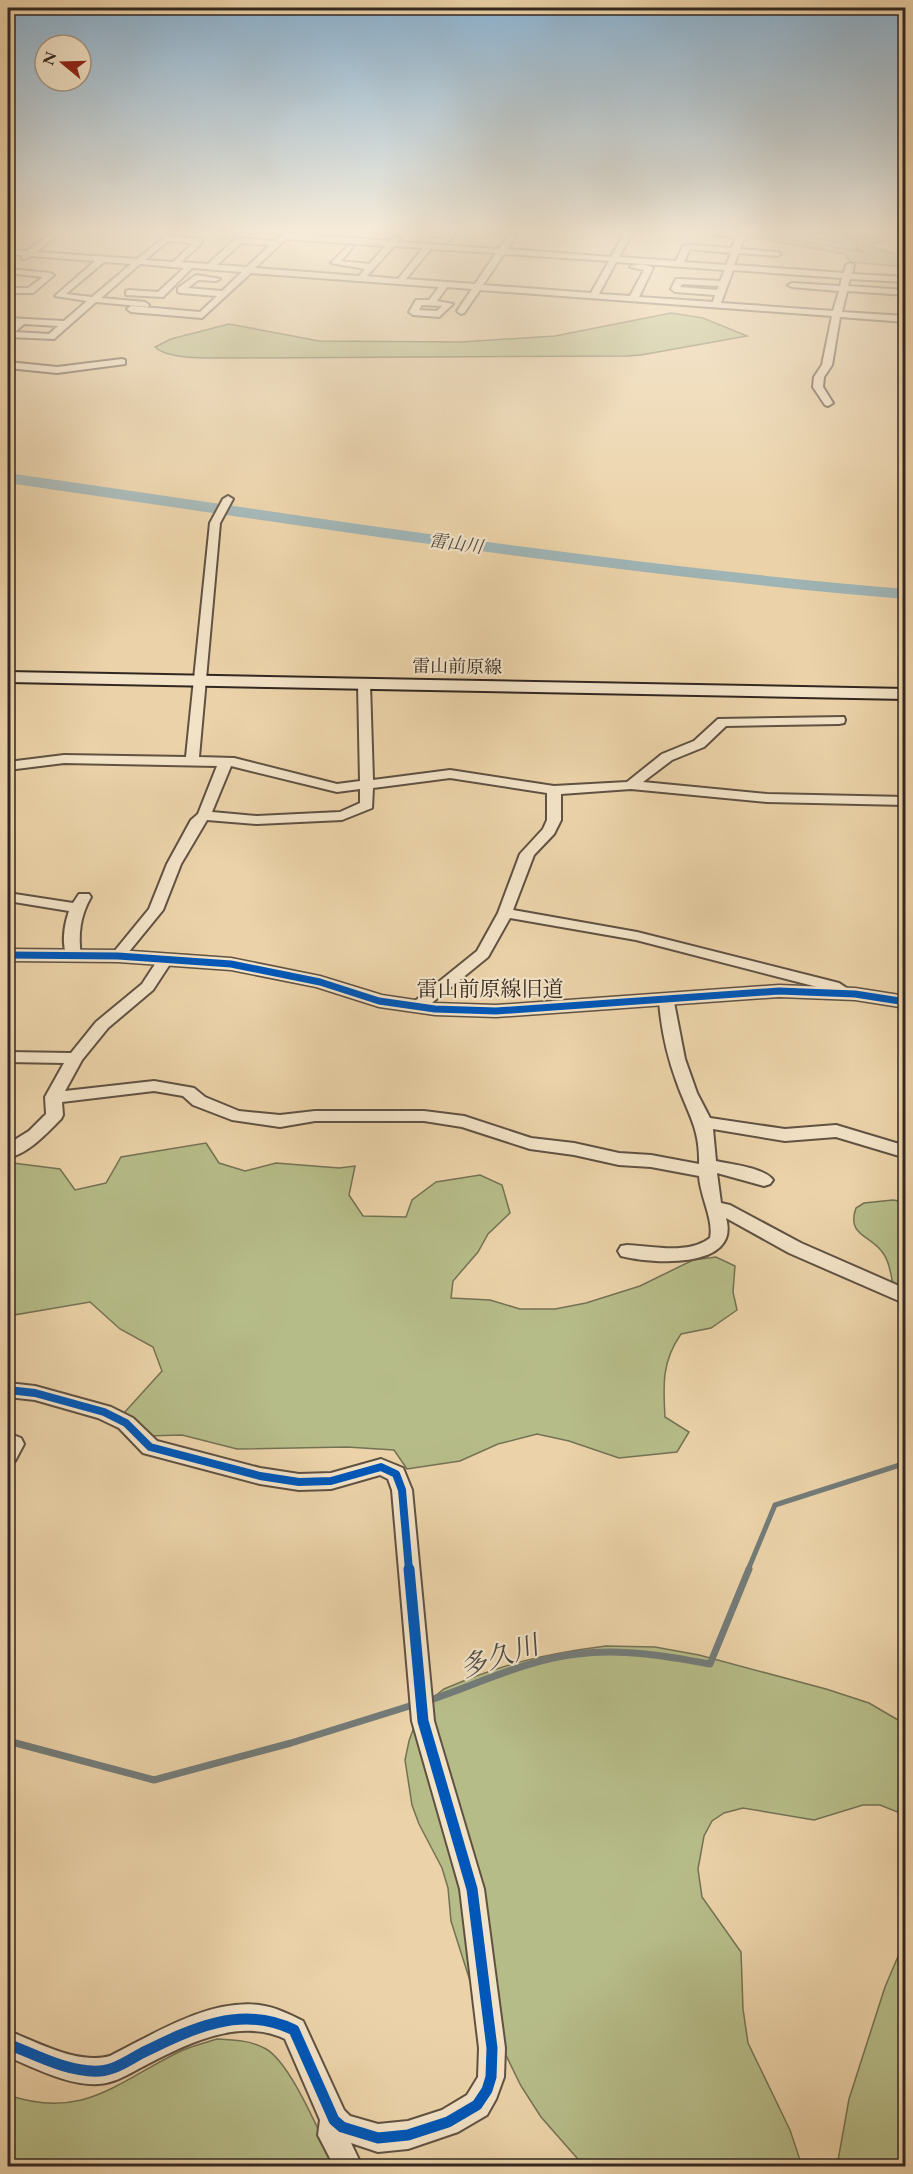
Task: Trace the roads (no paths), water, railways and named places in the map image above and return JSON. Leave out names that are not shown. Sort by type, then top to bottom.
[{"type":"main road","name":"雷山前原線","points":[[8,677],[906,694]]},
{"type":"street","points":[[14,334],[51,337],[54,334]]},
{"type":"street","points":[[828,403],[818,387],[819,377],[827,365],[831,334]]},
{"type":"street","points":[[8,366],[57,370],[122,362]]},
{"type":"street","points":[[192,762],[217,517],[228,499]]},
{"type":"street","points":[[204,816],[257,820],[342,816],[366,804],[364,684]]},
{"type":"street","points":[[631,785],[667,757],[699,744],[723,722],[839,720]]},
{"type":"street","points":[[8,766],[64,759],[226,762],[272,771],[326,786],[366,784],[450,774],[554,790],[631,785],[767,798],[906,801]]},
{"type":"street","points":[[118,956],[156,910],[174,864],[198,820],[204,816],[226,762]]},
{"type":"street","points":[[420,1008],[421,1004],[483,954],[505,913],[527,854],[549,831],[554,820],[554,790]]},
{"type":"street","points":[[8,897],[80,903],[70,937],[73,956]]},
{"type":"street","points":[[505,913],[635,936],[834,986],[840,989],[839,993]]},
{"type":"street","name":"雷山前原線旧道","points":[[8,955],[118,956],[231,964],[320,982],[379,1001],[420,1008],[496,1011],[764,992],[839,993],[906,1002]]},
{"type":"street","points":[[8,1152],[35,1135],[55,1115],[53,1097],[75,1058],[102,1025],[148,987],[165,961]]},
{"type":"street","points":[[627,1251],[690,1253],[707,1249],[717,1243],[720,1233],[711,1198],[704,1123],[689,1093],[673,1046],[668,1028],[667,1000]]},
{"type":"street","points":[[8,1057],[75,1058]]},
{"type":"street","points":[[53,1097],[89,1095],[154,1086],[188,1092],[199,1101],[238,1116],[280,1121],[315,1116],[375,1114],[424,1116],[464,1122],[530,1143],[574,1149],[619,1159],[745,1173],[764,1180]]},
{"type":"street","points":[[704,1123],[785,1135],[836,1131],[906,1152]]},
{"type":"street","points":[[715,1210],[724,1209],[795,1248],[868,1278],[906,1297]]},
{"type":"street","points":[[8,1390],[35,1393],[104,1412],[126,1423],[150,1447],[260,1476],[299,1482],[331,1481],[381,1467],[396,1474],[402,1490],[418,1686],[423,1721],[472,1889],[491,2037],[491,2077],[487,2090],[477,2105],[448,2122],[408,2135],[378,2138],[342,2127],[334,2120],[294,2030],[285,2024],[266,2019],[228,2021],[189,2032],[100,2071],[66,2065],[8,2044]]},
{"type":"street","points":[[8,1441],[14,1444],[8,1455]]},
{"type":"street","points":[[334,2120],[332,2135],[348,2166]]},
{"type":"waterway","name":"雷山川","points":[[8,478],[488,547],[786,584],[906,594]]},
{"type":"waterway","name":"多久川","points":[[748,1570],[775,1505],[906,1463]]},
{"type":"waterway","name":"多久川","points":[[427,1701],[520,1667],[577,1654],[627,1652],[710,1664],[749,1569]]},
{"type":"waterway","name":"多久川","points":[[8,1741],[154,1780],[291,1743],[416,1704]]}]
